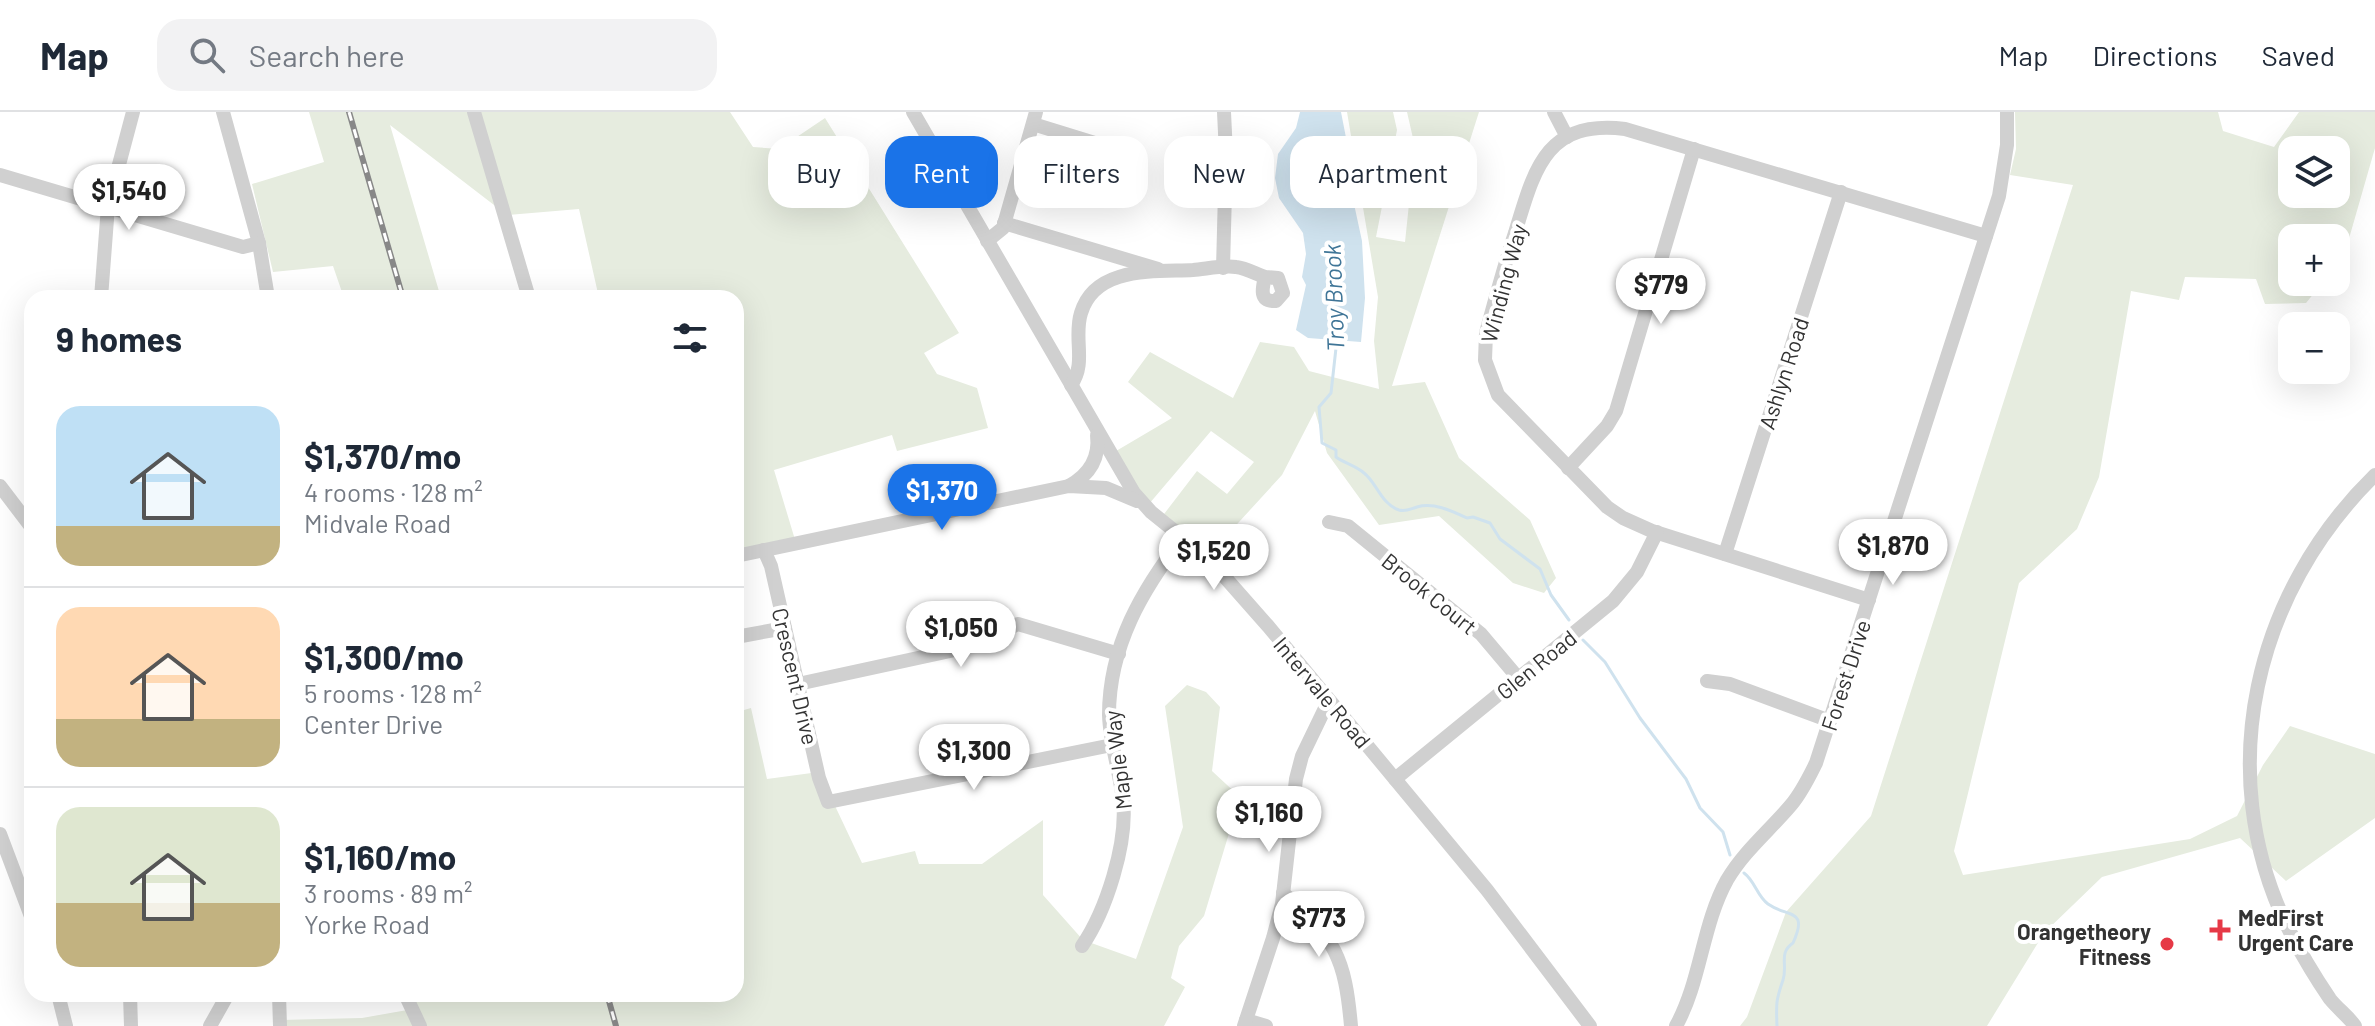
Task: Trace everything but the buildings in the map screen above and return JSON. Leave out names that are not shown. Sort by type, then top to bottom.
[{"type":"street","points":[[102,290],[108,206],[133,112]]},
{"type":"street","points":[[223,112],[259,243],[267,290]]},
{"type":"street","points":[[474,112],[527,290]]},
{"type":"street","name":"Intervale Road","points":[[913,112],[1122,476],[1151,512],[1208,558],[1329,700],[1487,890],[1590,1026]]},
{"type":"street","points":[[1223,268],[1224,112]]},
{"type":"street","points":[[1554,112],[1567,137],[1587,130],[1612,127],[1986,236]]},
{"type":"street","name":"Forest Drive","points":[[1676,1026],[1687,1002],[1724,887],[1741,860],[1798,796],[1816,763],[1986,236],[2004,172],[2007,112]]},
{"type":"street","points":[[987,241],[1003,228],[1035,118],[1081,136]]},
{"type":"street","name":"Winding Way","points":[[1567,137],[1549,151],[1532,177],[1486,333],[1484,347],[1488,372],[1498,395],[1607,507],[1623,518],[1657,532],[1869,600]]},
{"type":"street","points":[[1568,468],[1607,426],[1616,411],[1694,149]]},
{"type":"street","points":[[0,175],[243,247],[259,243]]},
{"type":"street","name":"Ashlyn Road","points":[[1725,554],[1841,192]]},
{"type":"street","points":[[1004,223],[1166,271]]},
{"type":"street","points":[[1071,385],[1077,377],[1080,361],[1078,323],[1081,311],[1090,294],[1116,277],[1236,267],[1265,277]]},
{"type":"street","points":[[1069,486],[1085,477],[1091,468],[1099,448],[1097,430]]},
{"type":"street","points":[[2356,1025],[2331,999],[2288,928],[2279,905],[2256,824],[2250,751],[2260,676],[2272,632],[2287,596],[2322,534],[2375,475]]},
{"type":"street","points":[[0,486],[24,518]]},
{"type":"street","points":[[744,554],[1069,486],[1093,486],[1118,492],[1151,512]]},
{"type":"street","name":"Brook Court","points":[[1329,522],[1348,526],[1481,634],[1519,679]]},
{"type":"street","name":"Glen Road","points":[[1395,779],[1613,601],[1637,572],[1657,532]]},
{"type":"street","name":"Maple Way","points":[[1082,946],[1094,928],[1114,870],[1122,832],[1123,801],[1112,745],[1110,694],[1119,654],[1143,591],[1183,537]]},
{"type":"street","name":"Crescent Drive","points":[[764,550],[819,778],[828,802],[1112,745]]},
{"type":"street","points":[[798,684],[964,648],[1018,624],[1119,654]]},
{"type":"street","points":[[744,636],[785,628]]},
{"type":"street","points":[[1707,681],[1730,684],[1830,721]]},
{"type":"street","points":[[1266,1026],[1245,1023],[1273,938],[1283,893],[1296,779],[1302,756],[1329,700]]},
{"type":"street","points":[[0,834],[24,898]]},
{"type":"street","points":[[1283,893],[1313,919],[1334,947],[1345,973],[1351,1026]]},
{"type":"street","points":[[60,1002],[66,1026]]},
{"type":"street","points":[[130,1002],[131,1026]]},
{"type":"street","points":[[210,1026],[224,1002]]},
{"type":"street","points":[[279,1002],[280,1026]]},
{"type":"street","points":[[409,1002],[420,1026]]},
{"type":"shaded area","points":[[309,112],[730,112],[753,147],[768,148],[768,208],[869,208],[869,189],[959,333],[924,353],[937,374],[977,388],[988,428],[897,451],[892,435],[774,470],[796,543],[744,552],[744,290],[597,290],[579,209],[507,215],[390,125],[439,290],[341,290],[333,266],[273,272],[252,184],[324,162]]},
{"type":"shaded area","points":[[1347,112],[1393,112],[1396,136],[1351,136]]},
{"type":"shaded area","points":[[1407,112],[1479,112],[1471,136],[1412,136]]},
{"type":"shaded area","points":[[2015,112],[2218,112],[2223,131],[2274,147],[2278,141],[2278,208],[2350,208],[2350,136],[2282,136],[2299,112],[2375,112],[2375,148],[2350,235],[2350,224],[2278,224],[2278,296],[2312,296],[2306,303],[2265,304],[2256,279],[2185,277],[2179,300],[2131,291],[2099,477],[2077,529],[2019,583],[1954,851],[1963,875],[2190,839],[2237,816],[2263,765],[2290,726],[2375,754],[2375,818],[2286,881],[2240,838],[2102,877],[2044,933],[1987,1026],[1740,1026],[1747,1017],[1786,912],[1871,816],[2073,185],[2010,175],[2016,149]]},
{"type":"shaded area","points":[[825,118],[836,136],[798,136]]},
{"type":"shaded area","points":[[1363,208],[1382,208],[1376,237],[1405,242],[1409,208],[1449,208],[1392,386],[1425,382],[1459,458],[1530,520],[1556,578],[1544,593],[1513,583],[1439,516],[1379,525],[1327,453],[1315,411],[1282,475],[1207,557],[1161,518],[1197,471],[1227,494],[1254,462],[1211,431],[1149,504],[1111,454],[1172,418],[1128,382],[1150,352],[1233,398],[1260,342],[1294,347],[1309,371],[1379,389],[1374,341],[1378,297]]},
{"type":"shaded area","points":[[1187,685],[1206,692],[1220,707],[1212,771],[1240,797],[1204,916],[1179,946],[1171,978],[1185,987],[1164,1026],[280,1026],[280,1020],[362,1018],[413,1009],[410,1002],[744,1002],[744,710],[751,708],[767,779],[819,772],[862,863],[915,851],[919,864],[982,864],[1043,820],[1043,895],[1083,940],[1136,959],[1183,827],[1165,706]]},
{"type":"water","points":[[1300,112],[1341,112],[1346,136],[1290,136]]},
{"type":"water","points":[[1290,137],[1290,208],[1355,208],[1362,241],[1365,298],[1361,342],[1308,338],[1296,330],[1306,285],[1302,277],[1306,254],[1303,233],[1279,198],[1275,178],[1278,154]]},
{"type":"waterway","name":"Troy Brook","points":[[1337,339],[1331,393],[1319,407],[1322,443],[1336,450],[1336,457],[1364,473],[1383,498],[1399,510],[1436,506],[1490,523],[1500,539],[1540,569],[1551,595],[1569,620]]},
{"type":"waterway","name":"Troy Brook","points":[[1583,640],[1605,662],[1640,718],[1686,779],[1700,808],[1723,832],[1730,855]]},
{"type":"waterway","name":"Troy Brook","points":[[1744,873],[1764,901],[1794,916],[1799,924],[1785,955],[1777,1002],[1777,1026]]},
{"type":"railway","points":[[349,112],[401,290]]},
{"type":"railway","points":[[609,1002],[616,1026]]},
{"type":"place","name":"MedFirst Urgent Care","points":[[2220,930]]},
{"type":"place","name":"Orangetheory Fitness","points":[[2167,944]]}]
